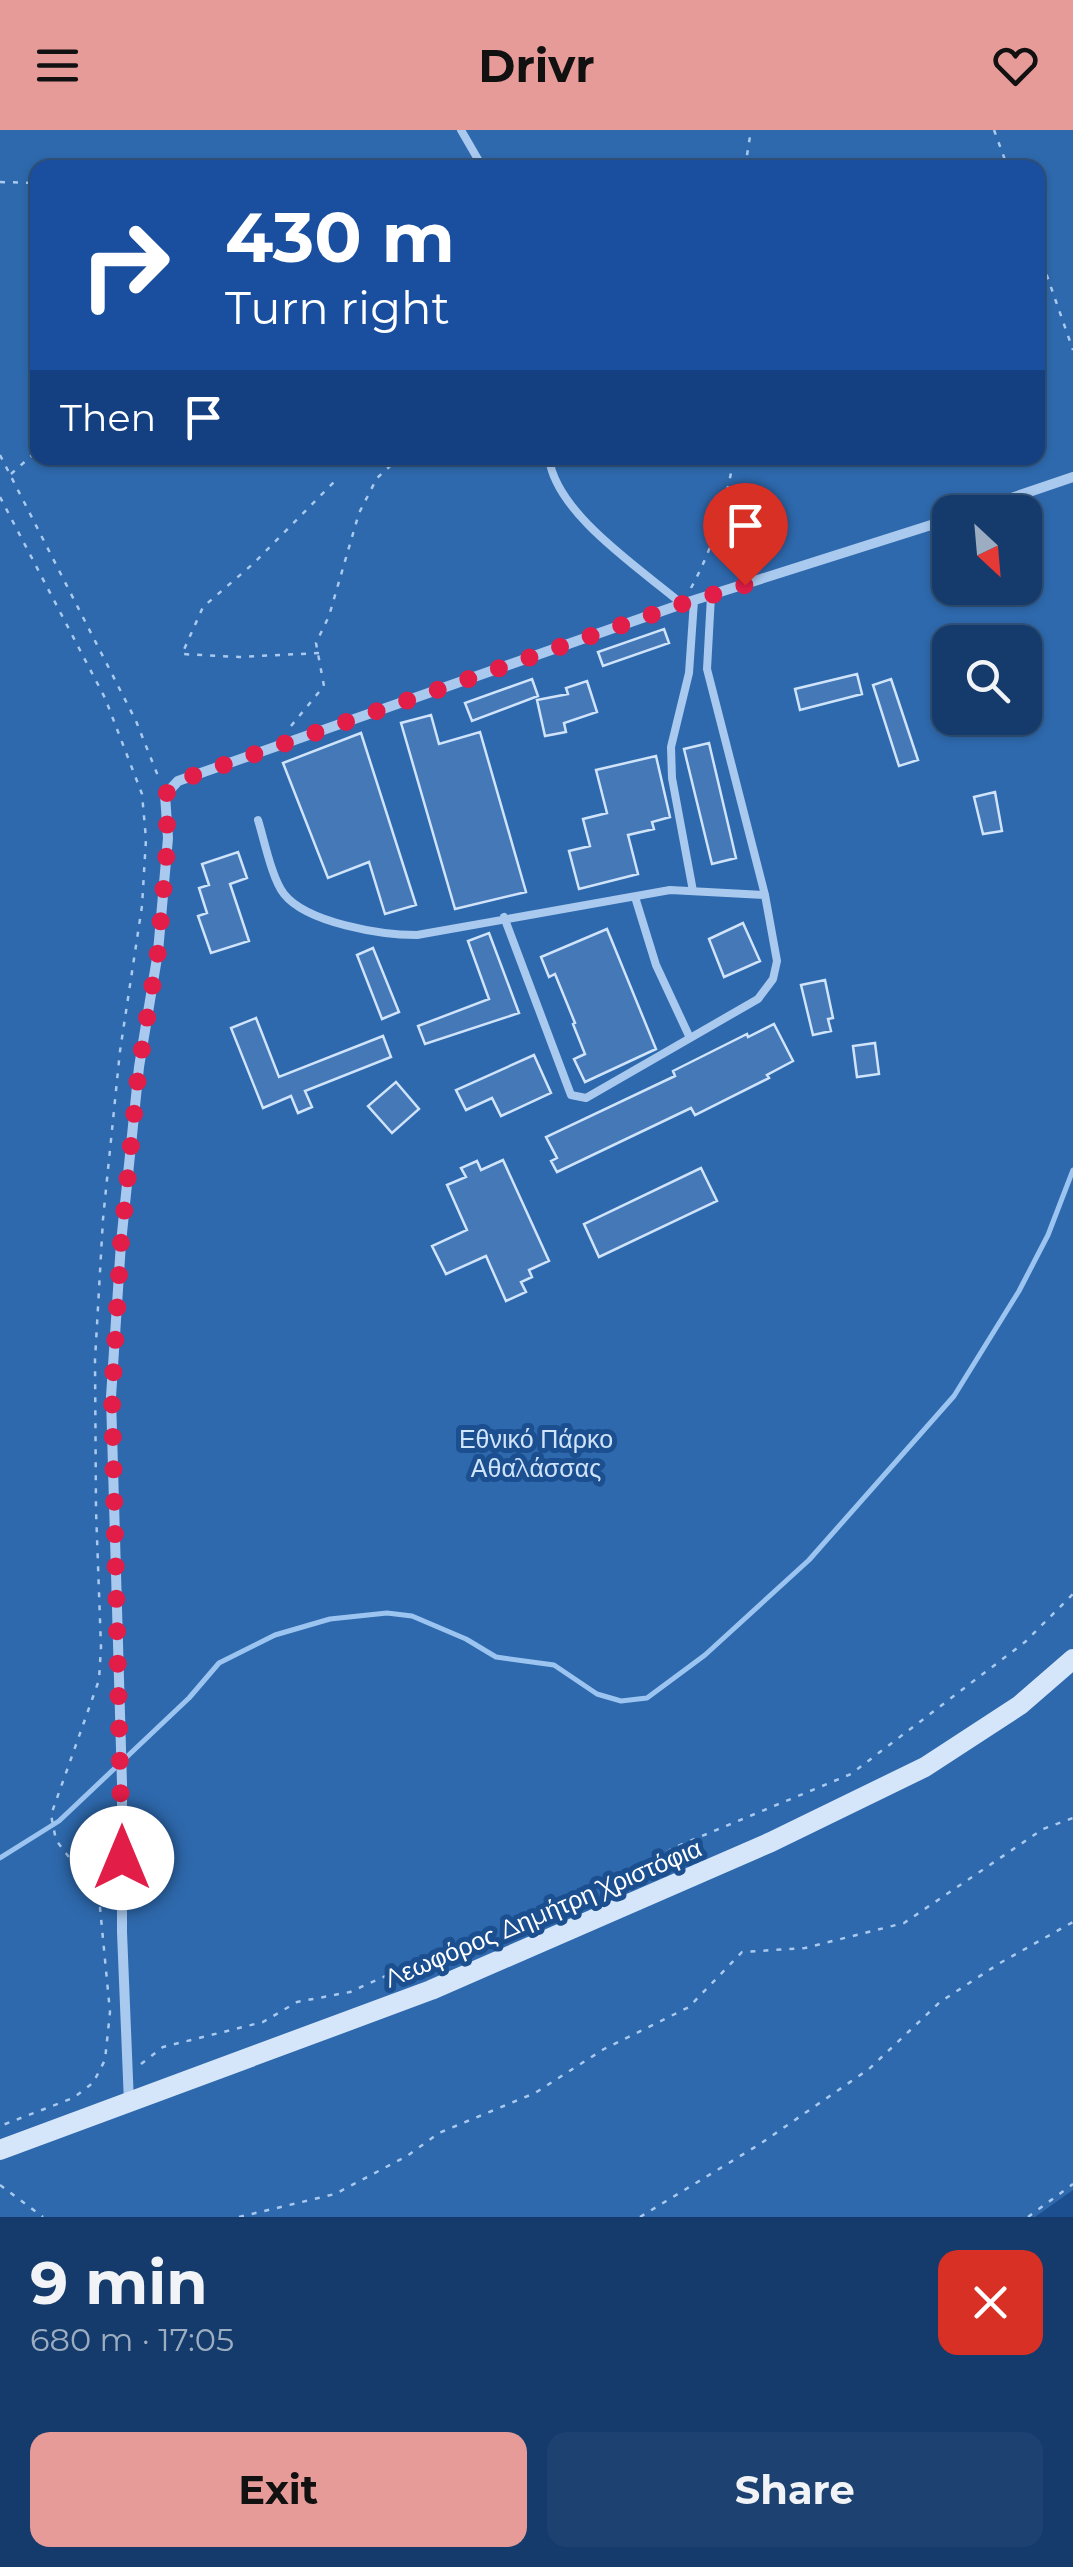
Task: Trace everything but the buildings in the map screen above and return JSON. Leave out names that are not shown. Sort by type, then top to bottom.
[{"type":"main road","name":"Λεωφόρος Δημήτρη Χριστόφια","points":[[0,2150],[432,1990],[771,1842],[925,1767],[1020,1705],[1073,1659]]},
{"type":"street","points":[[1020,495],[1073,477]]},
{"type":"street","points":[[130,2103],[122,1932],[122,1764],[112,1397],[121,1243],[139,1067],[160,933],[168,838],[165,795],[178,781],[688,603],[932,525]]},
{"type":"lane","points":[[461,130],[478,160]]},
{"type":"lane","points":[[549,465],[578,516],[688,603],[689,673],[671,747],[672,778],[694,891]]},
{"type":"lane","points":[[504,917],[571,1095],[586,1098],[758,999],[773,979],[777,961],[765,895],[707,669],[711,596]]},
{"type":"lane","points":[[689,673],[707,669]]},
{"type":"lane","points":[[258,820],[282,892],[304,912],[391,935],[417,935],[670,890],[765,895]]},
{"type":"lane","points":[[636,897],[656,965],[690,1038]]},
{"type":"path","points":[[746,160],[750,130]]},
{"type":"path","points":[[994,130],[1005,160]]},
{"type":"path","points":[[0,182],[30,183]]},
{"type":"path","points":[[1045,270],[1073,350]]},
{"type":"path","points":[[0,455],[136,721],[165,795]]},
{"type":"path","points":[[10,474],[30,457]]},
{"type":"path","points":[[275,747],[324,686],[316,643],[330,616],[358,512],[378,478],[392,465]]},
{"type":"path","points":[[688,603],[724,511],[733,465]]},
{"type":"path","points":[[319,653],[239,657],[182,654],[202,607],[254,563],[334,482]]},
{"type":"path","points":[[0,497],[105,698],[142,794],[146,838],[142,906],[120,1050],[95,1360],[102,1647],[98,1680],[51,1816],[56,1840],[98,1897],[110,2012],[105,2060],[93,2083],[73,2098],[0,2126]]},
{"type":"path","points":[[128,2074],[163,2046],[263,2022],[297,2002],[350,1992],[434,1954],[598,1896],[673,1848],[851,1774],[1025,1642],[1073,1594]]},
{"type":"path","points":[[240,2217],[334,2194],[407,2156],[440,2133],[536,2093],[604,2049],[689,2007],[742,1952],[804,1948],[904,1923],[1043,1829],[1073,1818]]},
{"type":"path","points":[[640,2217],[760,2144],[869,2069],[940,2002],[1073,1922]]},
{"type":"path","points":[[1028,2217],[1073,2184]]},
{"type":"path","points":[[0,2186],[43,2217]]},
{"type":"green space","name":"Εθνικό Πάρκο Αθαλάσσας","points":[[0,130],[1073,130],[1073,2190],[1035,2217],[0,2217]]},
{"type":"waterway","points":[[0,1858],[59,1821],[189,1698],[219,1663],[275,1635],[330,1619],[387,1613],[412,1616],[466,1639],[496,1657],[554,1665],[597,1694],[621,1701],[647,1698],[705,1655],[809,1560],[954,1396],[1019,1291],[1048,1235],[1073,1170]]},
{"type":"route","points":[[122,1858],[112,1397],[121,1243],[139,1067],[158,952],[168,838],[165,795],[178,781],[745,585]]}]
